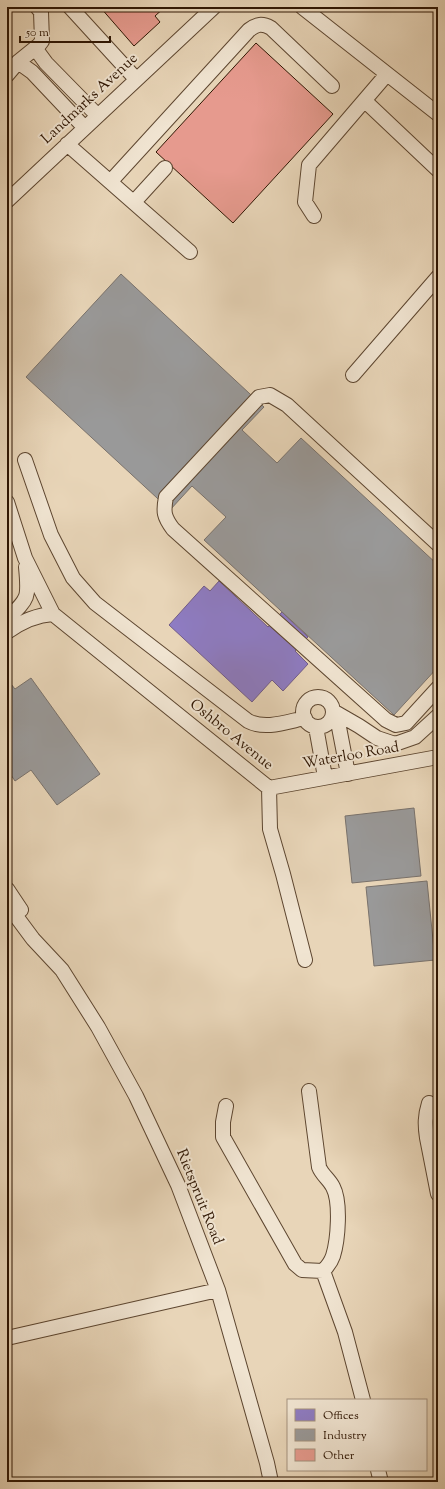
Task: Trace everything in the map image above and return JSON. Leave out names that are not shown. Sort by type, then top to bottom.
[{"type":"street","points":[[7,75],[18,62],[42,41],[41,12],[38,7]]},
{"type":"street","points":[[70,7],[136,79]]},
{"type":"street","name":"Landmarks Avenue","points":[[7,201],[84,127],[214,7]]},
{"type":"street","points":[[302,7],[438,114]]},
{"type":"street","points":[[111,181],[249,30],[256,25],[263,24],[271,28],[332,86]]},
{"type":"street","points":[[35,48],[46,63],[97,115]]},
{"type":"street","points":[[18,62],[32,72],[84,127]]},
{"type":"street","points":[[314,216],[305,202],[309,165],[365,102],[387,74]]},
{"type":"street","points":[[365,102],[438,170]]},
{"type":"street","points":[[67,144],[111,181],[190,252]]},
{"type":"street","points":[[134,202],[165,168]]},
{"type":"street","points":[[352,375],[438,277]]},
{"type":"street","points":[[438,544],[287,405],[270,395],[259,397],[166,497],[164,506],[164,515],[173,528],[386,720],[396,725],[406,723],[438,688]]},
{"type":"street","points":[[25,460],[51,535],[73,578],[95,603],[254,724],[264,726],[305,718]]},
{"type":"street","points":[[7,502],[25,558],[53,614],[34,617],[16,625],[7,632]]},
{"type":"street","points":[[7,619],[24,602],[27,592],[25,558]]},
{"type":"street","name":"Oshbro Avenue","points":[[53,614],[269,788],[270,829],[305,960]]},
{"type":"street","points":[[333,713],[329,723],[321,727],[316,727],[305,718],[305,704],[312,698],[322,697],[332,706],[333,713],[338,722],[348,774]]},
{"type":"street","points":[[333,713],[359,726],[377,738],[395,744],[415,737],[438,716]]},
{"type":"street","points":[[316,727],[325,778]]},
{"type":"street","name":"Waterloo Road","points":[[269,788],[438,758]]},
{"type":"street","name":"Rietspruit Road","points":[[7,889],[30,922],[42,949]]},
{"type":"street","name":"Rietspruit Road","points":[[7,904],[33,940],[62,970],[98,1027],[136,1096],[178,1185],[218,1290],[271,1482]]},
{"type":"street","points":[[309,1091],[319,1167],[321,1173],[333,1186],[336,1193],[337,1234],[333,1257],[323,1271]]},
{"type":"street","points":[[429,1103],[425,1119],[433,1139],[438,1194]]},
{"type":"street","points":[[226,1106],[223,1122],[223,1137],[295,1264],[302,1270],[323,1271]]},
{"type":"street","points":[[323,1271],[345,1332],[363,1399]]},
{"type":"street","points":[[7,1338],[218,1290]]},
{"type":"street","points":[[378,1471],[381,1482]]},
{"type":"building: Offices","points":[[219,581],[268,627],[282,612],[308,637],[295,651],[308,664],[283,691],[272,680],[252,702],[169,625],[204,586],[210,591]]},
{"type":"building: Industry","points":[[121,274],[264,407],[242,430],[277,463],[301,438],[438,565],[438,667],[394,715],[204,540],[226,517],[192,486],[170,510],[26,377]]},
{"type":"building: Industry","points":[[31,678],[100,774],[57,805],[31,770],[15,781],[7,769],[7,679],[15,689]]},
{"type":"building: Industry","points":[[414,808],[421,876],[352,883],[345,816]]},
{"type":"building: Industry","points":[[427,881],[435,960],[374,966],[366,887]]},
{"type":"building: Other","points":[[100,7],[165,7],[155,16],[160,22],[134,46]]},
{"type":"building: Other","points":[[256,43],[333,114],[233,223],[156,152]]}]
